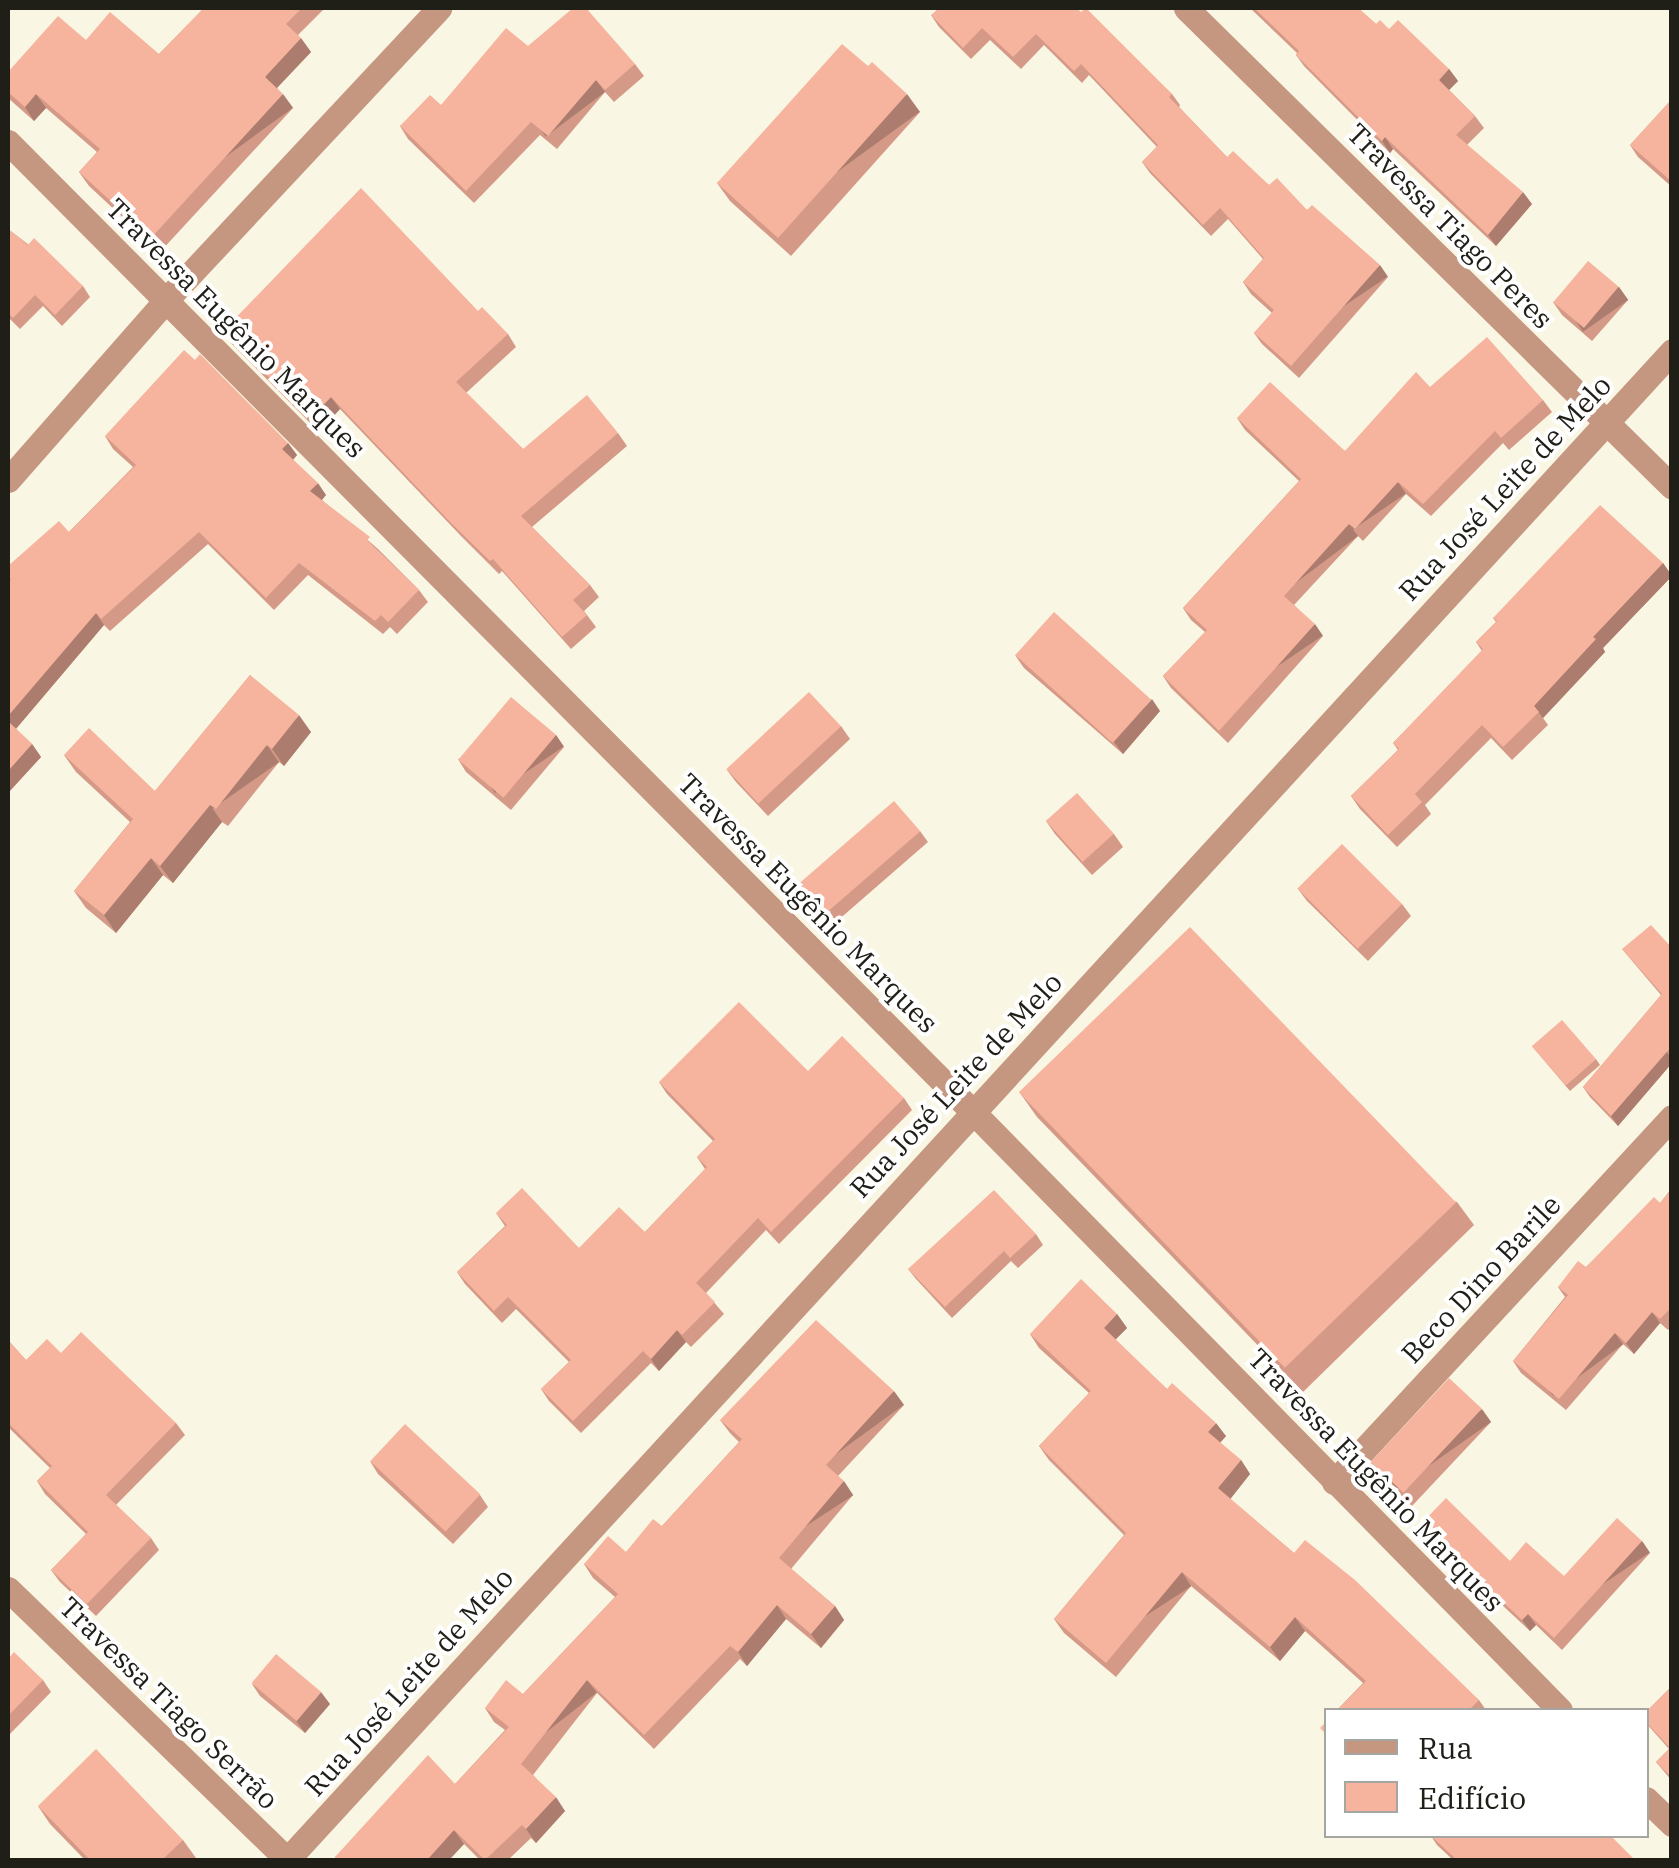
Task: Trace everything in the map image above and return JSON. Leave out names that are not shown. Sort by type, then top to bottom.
[{"type":"street","points":[[8,480],[166,300],[440,8]]},
{"type":"street","name":"Travessa Tiago Peres","points":[[1186,8],[1672,487]]},
{"type":"street","name":"Travessa Eugênio Marques","points":[[8,142],[972,1111],[1558,1708]]},
{"type":"street","name":"Rua José Leite de Melo","points":[[288,1860],[1672,351]]},
{"type":"street","name":"Beco Dino Barile","points":[[1334,1482],[1672,1117]]},
{"type":"street","name":"Travessa Tiago Serrão","points":[[8,1589],[288,1860]]},
{"type":"street","points":[[1649,1802],[1672,1824]]},
{"type":"building","points":[[204,8],[302,8],[286,24],[301,38],[265,77],[283,94],[151,238],[79,172],[100,149],[36,94],[25,107],[8,92],[8,72],[58,16],[86,40],[110,12],[159,54]]},
{"type":"building","points":[[573,8],[586,8],[635,64],[605,90],[596,80],[548,136],[531,122],[466,191],[400,126],[430,95],[441,105],[506,28],[528,46]]},
{"type":"building","points":[[939,8],[1076,8],[1081,12],[1086,8],[1172,94],[1169,97],[1227,157],[1233,151],[1269,185],[1277,178],[1307,210],[1312,205],[1380,265],[1291,366],[1254,333],[1274,310],[1243,282],[1264,258],[1220,208],[1203,225],[1142,162],[1158,145],[1081,64],[1074,71],[1036,34],[1013,57],[982,28],[963,48],[931,15]]},
{"type":"building","points":[[1254,8],[1358,8],[1376,24],[1380,20],[1389,29],[1398,20],[1449,69],[1439,80],[1475,116],[1456,135],[1523,192],[1488,235],[1385,137],[1382,141]]},
{"type":"building","points":[[842,44],[868,66],[872,62],[907,94],[778,238],[717,183]]},
{"type":"building","points":[[1672,99],[1672,182],[1630,145]]},
{"type":"building","points":[[361,188],[478,311],[482,307],[508,334],[456,382],[523,449],[587,395],[618,433],[521,516],[590,585],[573,600],[587,615],[562,637],[493,559],[490,561],[452,524],[331,397],[310,419],[223,331]]},
{"type":"building","points":[[8,229],[28,245],[34,238],[83,286],[55,315],[35,295],[13,318],[8,313]]},
{"type":"building","points":[[1588,261],[1619,287],[1584,328],[1553,302]]},
{"type":"building","points":[[1487,337],[1543,400],[1501,438],[1495,431],[1423,504],[1398,482],[1355,529],[1349,524],[1284,596],[1315,624],[1219,731],[1163,676],[1207,630],[1183,608],[1301,479],[1237,418],[1270,382],[1345,451],[1416,372],[1430,387]]},
{"type":"building","points":[[184,350],[195,360],[200,354],[288,443],[282,449],[318,483],[310,491],[370,537],[367,540],[419,590],[388,622],[381,615],[375,621],[299,563],[266,598],[199,532],[101,619],[96,613],[8,716],[8,566],[59,521],[69,532],[136,465],[105,436]]},
{"type":"building","points":[[1600,505],[1663,563],[1534,706],[1539,712],[1503,747],[1482,725],[1415,794],[1422,802],[1388,835],[1351,796],[1399,749],[1393,743],[1483,649],[1476,642],[1497,621],[1493,618]]},
{"type":"building","points":[[1054,612],[1151,700],[1113,743],[1015,655]]},
{"type":"building","points":[[250,675],[299,715],[272,749],[267,745],[216,809],[210,805],[160,866],[151,858],[104,915],[74,891],[133,819],[64,755],[89,728],[155,791]]},
{"type":"building","points":[[809,692],[841,726],[758,803],[726,769]]},
{"type":"building","points":[[511,697],[556,735],[503,798],[458,760]]},
{"type":"building","points":[[8,721],[32,744],[8,771]]},
{"type":"building","points":[[1077,793],[1114,834],[1083,862],[1046,821]]},
{"type":"building","points":[[894,801],[920,831],[814,924],[788,894]]},
{"type":"building","points":[[1342,844],[1402,904],[1358,949],[1297,889]]},
{"type":"building","points":[[1651,925],[1672,948],[1672,1046],[1611,1116],[1583,1087],[1662,994],[1622,949]]},
{"type":"building","points":[[1190,927],[1456,1203],[1285,1368],[1019,1092]]},
{"type":"building","points":[[739,1002],[808,1071],[842,1036],[904,1098],[771,1232],[758,1218],[696,1283],[715,1302],[682,1335],[677,1330],[651,1359],[643,1351],[573,1421],[541,1389],[571,1360],[508,1297],[494,1311],[457,1272],[507,1225],[496,1213],[522,1188],[579,1248],[619,1207],[645,1232],[707,1167],[697,1157],[715,1139],[659,1082]]},
{"type":"building","points":[[1562,1020],[1596,1059],[1566,1085],[1532,1046]]},
{"type":"building","points":[[1672,1188],[1672,1307],[1660,1319],[1652,1312],[1626,1343],[1615,1333],[1559,1399],[1513,1361],[1568,1295],[1558,1287],[1578,1261],[1586,1267],[1654,1197],[1660,1203]]},
{"type":"building","points":[[994,1190],[1036,1234],[1010,1258],[1004,1251],[945,1307],[908,1269]]},
{"type":"building","points":[[1081,1279],[1117,1314],[1104,1328],[1167,1389],[1172,1383],[1216,1423],[1208,1432],[1241,1460],[1218,1488],[1294,1553],[1305,1540],[1355,1580],[1479,1700],[1471,1708],[1339,1708],[1366,1681],[1295,1617],[1270,1647],[1182,1572],[1106,1663],[1054,1619],[1126,1533],[1039,1446],[1091,1391],[1030,1334]]},
{"type":"building","points":[[816,1320],[894,1391],[826,1465],[844,1481],[779,1558],[835,1606],[811,1634],[777,1605],[738,1652],[730,1646],[644,1735],[587,1680],[521,1764],[556,1797],[526,1829],[522,1825],[485,1860],[454,1830],[427,1860],[335,1857],[428,1755],[455,1784],[509,1727],[485,1708],[506,1680],[523,1694],[618,1594],[584,1564],[608,1536],[626,1552],[653,1519],[662,1526],[742,1439],[720,1420]]},
{"type":"building","points":[[81,1332],[176,1423],[106,1495],[151,1538],[87,1604],[51,1570],[88,1532],[37,1481],[52,1466],[8,1423],[8,1340],[26,1360],[47,1339],[61,1353]]},
{"type":"building","points":[[1449,1378],[1482,1409],[1403,1493],[1371,1462]]},
{"type":"building","points":[[405,1424],[480,1494],[446,1532],[370,1461]]},
{"type":"building","points":[[1446,1498],[1510,1561],[1526,1542],[1564,1576],[1617,1518],[1642,1541],[1554,1638],[1528,1614],[1522,1620],[1420,1525]]},
{"type":"building","points":[[14,1652],[43,1680],[8,1716],[8,1659]]},
{"type":"building","points":[[276,1654],[321,1692],[297,1721],[252,1683]]},
{"type":"building","points":[[1672,1686],[1672,1778],[1656,1762],[1670,1748],[1649,1725],[1649,1709]]},
{"type":"building","points":[[96,1749],[183,1840],[162,1860],[90,1860],[38,1806]]},
{"type":"building","points":[[1433,1838],[1613,1838],[1635,1860],[1457,1860]]}]
